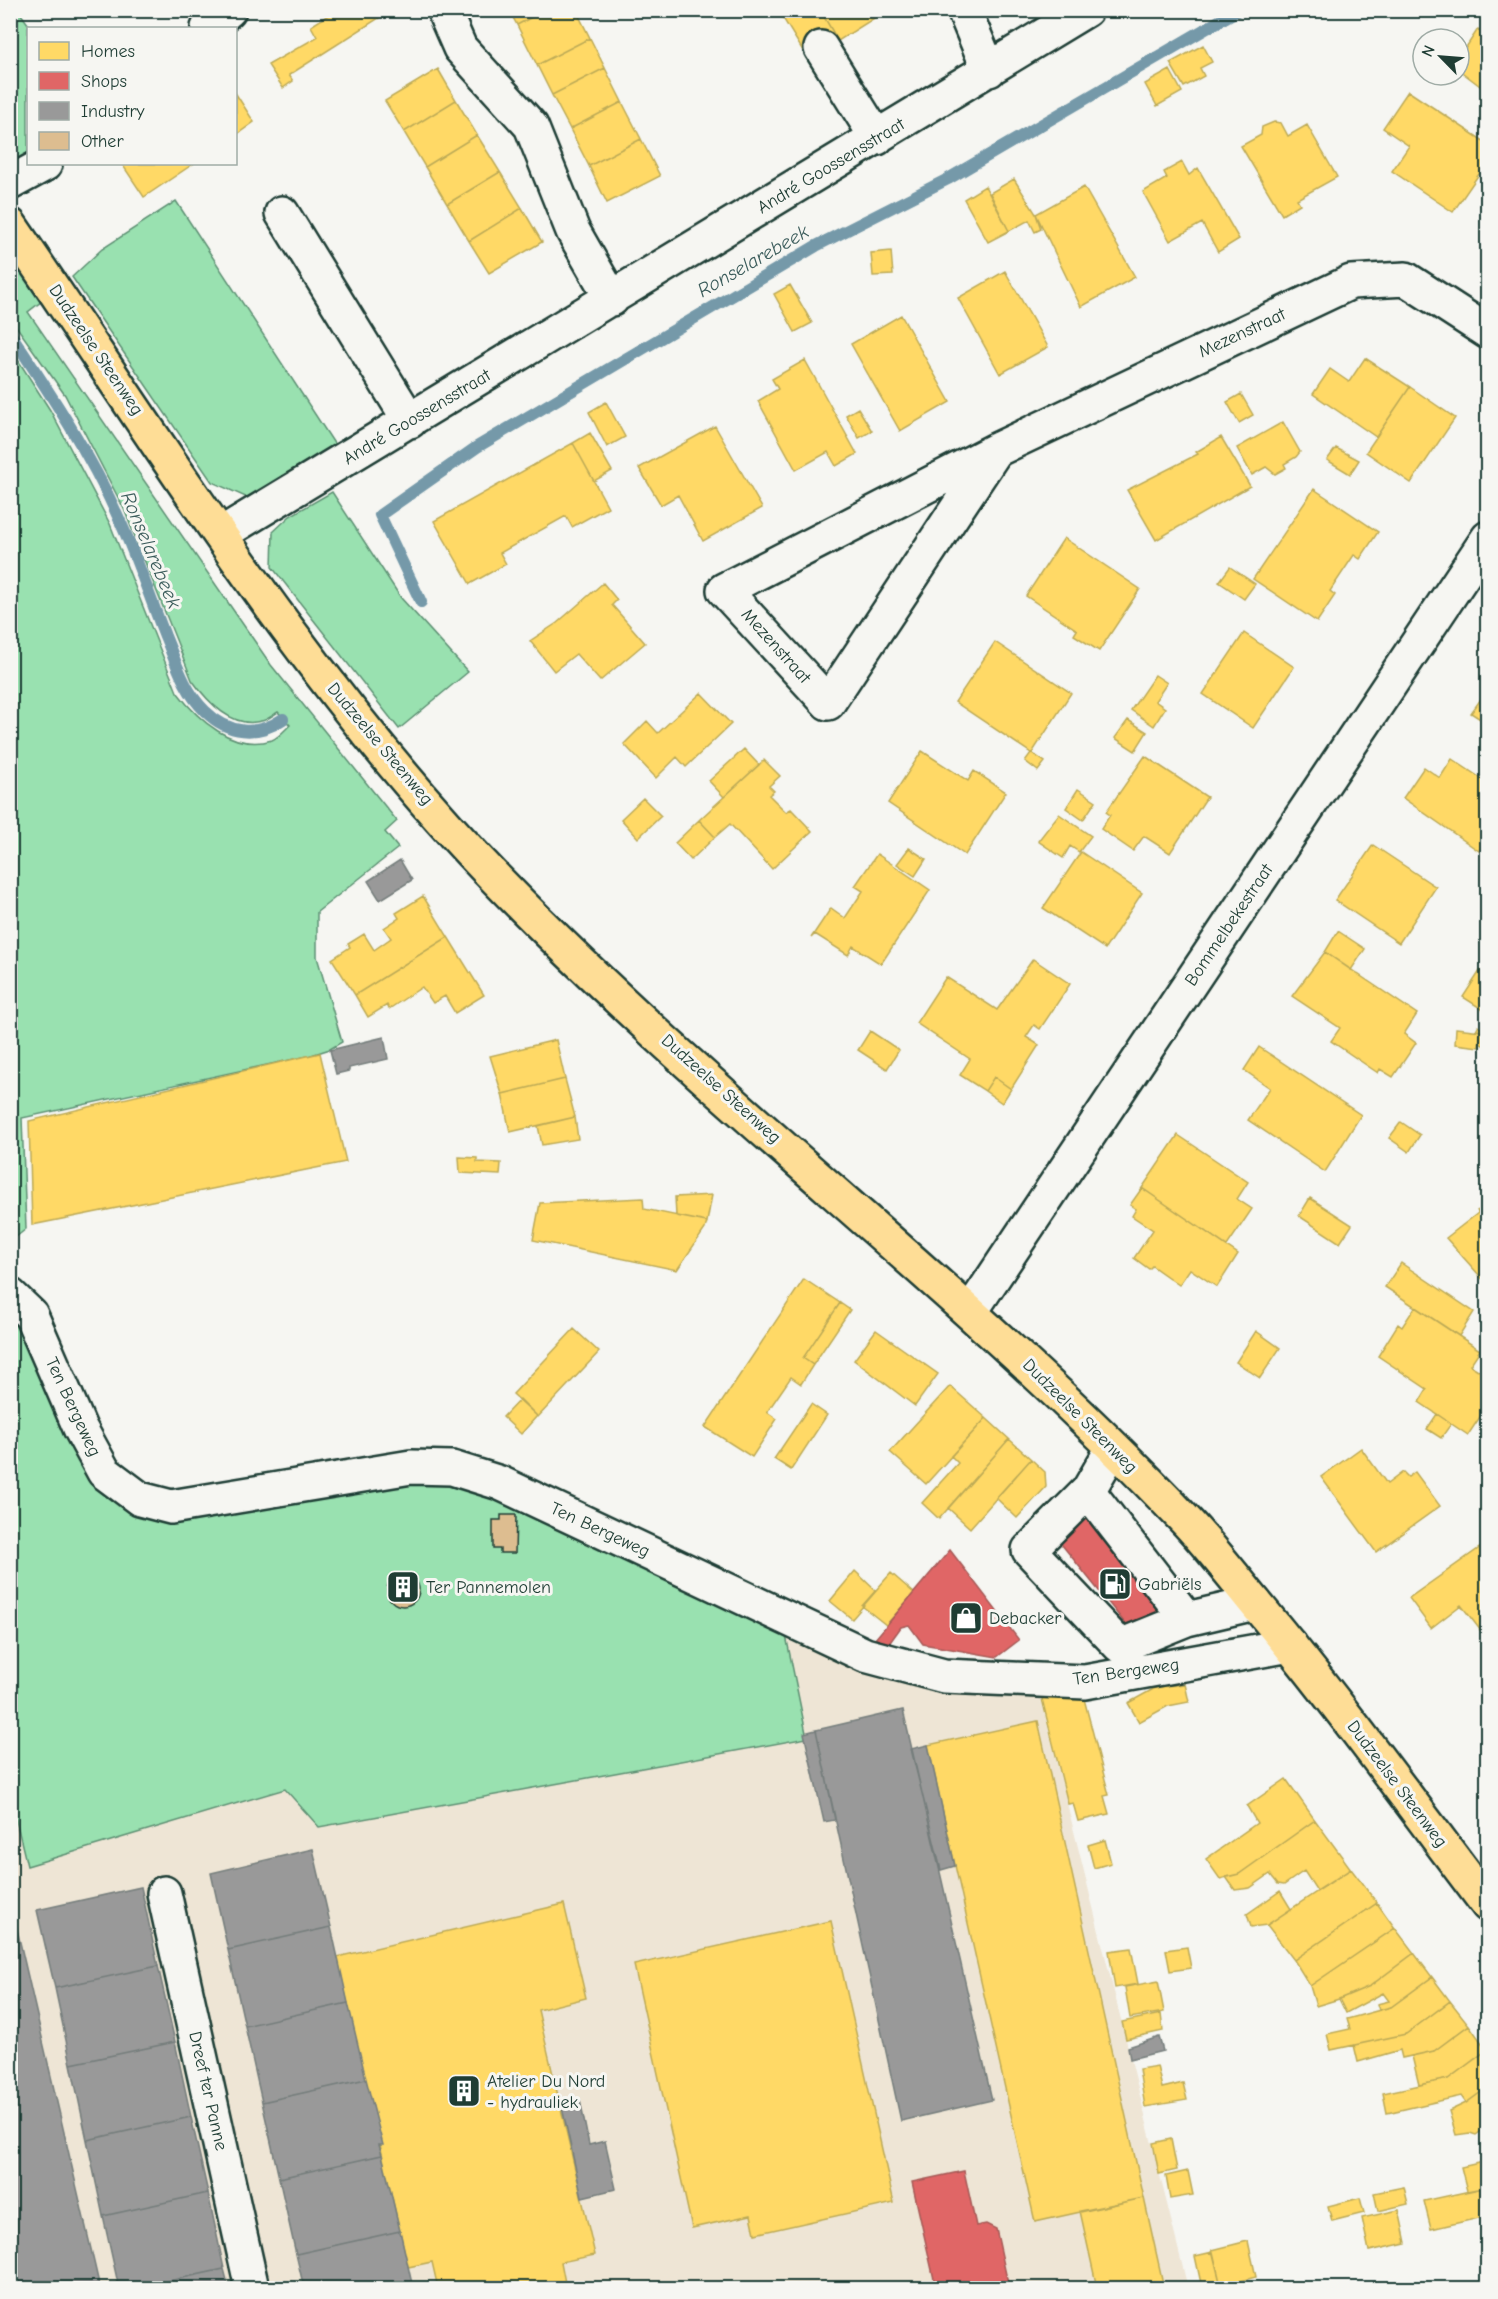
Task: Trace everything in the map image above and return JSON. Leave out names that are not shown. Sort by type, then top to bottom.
[{"type":"main road","name":"Dudzeelse Steenweg","points":[[10,225],[261,592],[346,707],[502,885],[627,1005],[971,1311],[1191,1527],[1290,1645],[1488,1905]]},
{"type":"street","points":[[209,27],[229,10]]},
{"type":"street","points":[[447,10],[446,16],[460,48],[531,126],[573,231],[612,299]]},
{"type":"street","points":[[964,10],[989,70]]},
{"type":"street","name":"André Goossensstraat","points":[[221,534],[1086,10]]},
{"type":"street","points":[[821,48],[877,138]]},
{"type":"street","points":[[10,183],[43,165]]},
{"type":"street","points":[[282,213],[410,421]]},
{"type":"street","name":"Mezenstraat","points":[[996,450],[828,704],[724,590],[996,450],[1351,282],[1406,279],[1488,333]]},
{"type":"street","name":"Bommelbekestraat","points":[[971,1311],[1488,538]]},
{"type":"street","name":"Ten Bergeweg","points":[[10,1295],[31,1315],[80,1428],[104,1472],[140,1499],[171,1507],[411,1467],[452,1468],[500,1483],[865,1655],[944,1676],[1085,1682],[1290,1645]]},
{"type":"street","points":[[1113,1448],[1088,1491],[1029,1550],[1120,1646],[1188,1619],[1256,1603]]},
{"type":"street","points":[[1088,1491],[1188,1619]]},
{"type":"street","name":"Dreef ter Panne","points":[[164,1893],[252,2289]]},
{"type":"shaded area","points":[[782,1616],[865,1655],[1036,1679],[1188,2288],[11,2288],[10,1795],[28,1865],[285,1789],[807,1737]]},
{"type":"green space","points":[[18,10],[30,27],[27,27],[27,165],[11,183],[10,11]]},
{"type":"green space","points":[[176,201],[337,448],[250,499],[212,482],[72,277],[102,249]]},
{"type":"green space","points":[[10,225],[55,291],[28,312],[271,665],[397,821],[385,832],[398,848],[317,912],[317,957],[342,1042],[330,1049],[308,1056],[22,1118],[26,1229],[11,1241],[11,349],[50,410],[110,524],[177,692],[206,723],[244,742],[258,743],[272,740],[290,725],[278,712],[268,719],[250,722],[230,717],[213,704],[192,680],[124,509],[65,395],[14,323],[11,325]]},
{"type":"green space","points":[[332,492],[401,598],[468,672],[399,729],[272,567],[273,532],[290,516]]},
{"type":"green space","points":[[10,1295],[80,1428],[140,1499],[452,1468],[782,1616],[807,1738],[319,1827],[285,1789],[27,1866],[10,1795]]},
{"type":"building: Homes","points":[[336,10],[390,11],[289,75],[293,81],[283,88],[268,65],[317,37],[311,26]]},
{"type":"building: Homes","points":[[509,10],[545,10],[517,25]]},
{"type":"building: Homes","points":[[545,10],[576,10],[590,38],[537,65],[517,25]]},
{"type":"building: Homes","points":[[778,10],[820,10],[833,32],[803,51]]},
{"type":"building: Homes","points":[[820,10],[887,10],[838,41]]},
{"type":"building: Homes","points":[[1478,29],[1488,35],[1488,92],[1471,79],[1471,40]]},
{"type":"building: Homes","points":[[590,38],[605,68],[552,95],[537,65]]},
{"type":"building: Homes","points":[[1203,45],[1212,62],[1200,68],[1204,76],[1184,87],[1170,63]]},
{"type":"building: Homes","points":[[605,68],[622,102],[570,129],[552,95]]},
{"type":"building: Homes","points":[[438,69],[456,100],[404,132],[385,101]]},
{"type":"building: Homes","points":[[1170,70],[1182,92],[1157,106],[1145,84]]},
{"type":"building: Homes","points":[[1408,91],[1488,144],[1488,161],[1453,212],[1392,171],[1409,146],[1383,128]]},
{"type":"building: Homes","points":[[237,96],[254,122],[237,134]]},
{"type":"building: Homes","points":[[456,100],[477,135],[425,167],[404,132]]},
{"type":"building: Homes","points":[[622,102],[641,139],[589,166],[570,129]]},
{"type":"building: Homes","points":[[1274,122],[1281,123],[1288,136],[1307,125],[1337,177],[1297,199],[1300,204],[1282,215],[1241,146],[1261,135],[1262,127]]},
{"type":"building: Homes","points":[[477,135],[500,172],[447,204],[425,167]]},
{"type":"building: Homes","points":[[641,139],[660,176],[607,203],[589,166]]},
{"type":"building: Homes","points":[[1182,162],[1189,175],[1198,168],[1239,239],[1218,252],[1202,223],[1170,241],[1143,192],[1167,178],[1164,172]]},
{"type":"building: Homes","points":[[123,165],[192,165],[144,197]]},
{"type":"building: Homes","points":[[500,172],[522,208],[469,241],[447,204]]},
{"type":"building: Homes","points":[[1014,179],[1036,214],[1041,229],[1035,232],[1029,220],[1009,231],[990,193]]},
{"type":"building: Homes","points":[[985,186],[1009,231],[988,242],[964,199]]},
{"type":"building: Homes","points":[[1084,187],[1135,277],[1081,307],[1036,214]]},
{"type":"building: Homes","points":[[522,208],[542,242],[489,273],[469,241]]},
{"type":"building: Homes","points":[[891,251],[893,275],[873,276],[871,253]]},
{"type":"building: Homes","points":[[1005,271],[1048,347],[1000,374],[958,298]]},
{"type":"building: Homes","points":[[790,285],[812,323],[795,332],[774,294]]},
{"type":"building: Homes","points":[[901,315],[950,402],[900,431],[851,344]]},
{"type":"building: Homes","points":[[1365,358],[1410,387],[1376,437],[1313,394],[1330,369],[1349,382]]},
{"type":"building: Homes","points":[[805,360],[857,454],[836,466],[828,452],[796,470],[758,401],[778,389],[772,379]]},
{"type":"building: Homes","points":[[1410,387],[1455,418],[1411,483],[1366,452]]},
{"type":"building: Homes","points":[[1241,394],[1253,415],[1239,423],[1227,402]]},
{"type":"building: Homes","points":[[606,402],[625,437],[607,447],[589,412]]},
{"type":"building: Homes","points":[[858,408],[872,431],[859,438],[846,415]]},
{"type":"building: Homes","points":[[1283,422],[1300,452],[1284,464],[1286,468],[1275,474],[1266,467],[1252,475],[1237,448]]},
{"type":"building: Homes","points":[[715,426],[762,508],[703,541],[678,495],[661,505],[639,468]]},
{"type":"building: Homes","points":[[590,433],[612,471],[594,481],[573,443]]},
{"type":"building: Homes","points":[[1221,437],[1250,486],[1156,540],[1127,490],[1198,454],[1196,452]]},
{"type":"building: Homes","points":[[573,443],[608,507],[572,527],[566,516],[500,553],[506,564],[470,584],[434,521]]},
{"type":"building: Homes","points":[[1336,448],[1359,460],[1350,474],[1327,460]]},
{"type":"building: Homes","points":[[1314,489],[1378,532],[1360,559],[1354,555],[1330,591],[1335,595],[1317,622],[1253,579]]},
{"type":"building: Homes","points":[[1064,538],[1140,589],[1099,651],[1074,635],[1077,630],[1026,596]]},
{"type":"building: Homes","points":[[1230,567],[1255,584],[1244,599],[1219,582]]},
{"type":"building: Homes","points":[[603,583],[617,600],[612,605],[645,643],[600,681],[576,654],[554,671],[530,641],[557,623]]},
{"type":"building: Homes","points":[[1244,633],[1294,667],[1253,728],[1203,694]]},
{"type":"building: Homes","points":[[995,642],[1071,693],[1032,753],[1045,762],[1038,771],[1025,761],[1031,753],[955,702]]},
{"type":"building: Homes","points":[[1155,675],[1167,683],[1155,701],[1165,708],[1154,726],[1131,710]]},
{"type":"building: Homes","points":[[1488,689],[1488,724],[1471,713]]},
{"type":"building: Homes","points":[[701,693],[731,724],[686,767],[677,757],[656,778],[624,744],[647,721],[658,733]]},
{"type":"building: Homes","points":[[1128,720],[1147,732],[1135,751],[1115,738]]},
{"type":"building: Homes","points":[[744,749],[759,765],[724,797],[709,781]]},
{"type":"building: Homes","points":[[922,751],[968,781],[974,771],[1006,792],[965,855],[888,803]]},
{"type":"building: Homes","points":[[1145,756],[1207,797],[1170,853],[1144,836],[1133,851],[1101,829],[1110,815],[1106,812]]},
{"type":"building: Homes","points":[[1452,759],[1488,783],[1488,839],[1479,851],[1403,798],[1424,767],[1440,778]]},
{"type":"building: Homes","points":[[764,760],[780,776],[769,786],[774,791],[769,795],[786,812],[791,809],[812,831],[772,869],[730,824],[715,837],[699,820]]},
{"type":"building: Homes","points":[[1078,789],[1096,801],[1083,820],[1066,808]]},
{"type":"building: Homes","points":[[643,798],[661,816],[638,838],[621,819]]},
{"type":"building: Homes","points":[[1059,814],[1091,836],[1079,852],[1070,846],[1063,858],[1038,841]]},
{"type":"building: Homes","points":[[699,820],[715,837],[691,860],[675,843]]},
{"type":"building: Homes","points":[[1373,845],[1436,887],[1399,943],[1335,900]]},
{"type":"building: Homes","points":[[909,848],[926,859],[915,876],[897,864]]},
{"type":"building: Homes","points":[[1081,852],[1142,893],[1105,949],[1043,908]]},
{"type":"building: Homes","points":[[877,854],[930,890],[881,964],[853,946],[848,955],[815,934],[811,938],[831,908],[845,918],[863,891],[855,886]]},
{"type":"building: Homes","points":[[423,896],[448,937],[355,995],[332,959],[350,947],[348,944],[364,934],[374,950],[391,938],[384,928],[399,918],[396,913]]},
{"type":"building: Homes","points":[[1338,931],[1365,949],[1351,970],[1325,952]]},
{"type":"building: Homes","points":[[448,937],[484,995],[455,1013],[445,996],[433,1003],[422,987],[389,1009],[387,1005],[368,1017],[355,995]]},
{"type":"building: Homes","points":[[1325,952],[1417,1014],[1404,1034],[1416,1043],[1393,1077],[1380,1069],[1378,1073],[1331,1041],[1340,1028],[1292,996]]},
{"type":"building: Homes","points":[[1033,959],[1070,984],[1040,1029],[1034,1025],[1026,1037],[1039,1045],[1011,1089],[994,1077],[985,1091],[960,1075],[970,1059],[916,1023],[946,977],[997,1010]]},
{"type":"building: Homes","points":[[1480,971],[1488,976],[1488,1013],[1463,997]]},
{"type":"building: Homes","points":[[1478,1026],[1488,1033],[1486,1047],[1480,1043],[1481,1031],[1476,1030]]},
{"type":"building: Homes","points":[[1456,1028],[1481,1031],[1479,1047],[1455,1044]]},
{"type":"building: Homes","points":[[870,1031],[899,1050],[887,1069],[858,1050]]},
{"type":"building: Homes","points":[[556,1040],[565,1079],[502,1094],[490,1056]]},
{"type":"building: Homes","points":[[1259,1047],[1361,1115],[1325,1172],[1248,1120],[1270,1088],[1244,1070]]},
{"type":"building: Homes","points":[[320,1053],[346,1162],[32,1225],[29,1121]]},
{"type":"building: Homes","points":[[994,1077],[1011,1089],[1002,1103],[985,1091]]},
{"type":"building: Homes","points":[[565,1079],[575,1117],[510,1132],[502,1094]]},
{"type":"building: Homes","points":[[575,1117],[578,1139],[542,1145],[538,1126]]},
{"type":"building: Homes","points":[[1401,1122],[1420,1135],[1409,1152],[1389,1138]]},
{"type":"building: Homes","points":[[1178,1135],[1248,1182],[1237,1199],[1252,1209],[1227,1246],[1142,1188]]},
{"type":"building: Homes","points":[[459,1157],[477,1158],[477,1162],[501,1163],[500,1175],[460,1173]]},
{"type":"building: Homes","points":[[1142,1188],[1238,1254],[1217,1287],[1190,1269],[1179,1285],[1152,1266],[1149,1269],[1134,1258],[1153,1230],[1132,1216],[1136,1209],[1130,1205]]},
{"type":"building: Homes","points":[[712,1195],[707,1222],[676,1216],[675,1197]]},
{"type":"building: Homes","points":[[643,1198],[644,1209],[707,1222],[705,1229],[677,1270],[533,1240],[540,1203]]},
{"type":"building: Homes","points":[[1310,1198],[1352,1225],[1340,1243],[1299,1216]]},
{"type":"building: Homes","points":[[1488,1205],[1488,1222],[1477,1210],[1480,1212]]},
{"type":"building: Homes","points":[[1477,1210],[1488,1222],[1488,1285],[1446,1238],[1478,1213]]},
{"type":"building: Homes","points":[[1401,1263],[1474,1312],[1459,1336],[1385,1287]]},
{"type":"building: Homes","points":[[804,1279],[840,1303],[803,1358],[813,1365],[801,1384],[791,1377],[767,1412],[777,1419],[752,1457],[705,1427]]},
{"type":"building: Homes","points":[[840,1303],[850,1310],[813,1365],[803,1358]]},
{"type":"building: Homes","points":[[1415,1307],[1480,1350],[1470,1365],[1488,1376],[1488,1405],[1468,1435],[1419,1402],[1427,1389],[1378,1356],[1398,1324],[1402,1327]]},
{"type":"building: Homes","points":[[574,1329],[599,1352],[538,1417],[513,1394]]},
{"type":"building: Homes","points":[[876,1330],[938,1374],[915,1406],[854,1360]]},
{"type":"building: Homes","points":[[1256,1331],[1280,1348],[1260,1378],[1236,1362]]},
{"type":"building: Homes","points":[[950,1386],[986,1418],[926,1484],[890,1452]]},
{"type":"building: Homes","points":[[520,1399],[537,1416],[521,1434],[503,1417]]},
{"type":"building: Homes","points":[[811,1404],[827,1415],[791,1470],[774,1459]]},
{"type":"building: Homes","points":[[1437,1414],[1451,1424],[1441,1438],[1427,1429]]},
{"type":"building: Homes","points":[[986,1418],[1009,1439],[939,1519],[922,1503],[958,1463],[951,1456]]},
{"type":"building: Homes","points":[[1009,1439],[1031,1459],[970,1528],[948,1508]]},
{"type":"building: Homes","points":[[1361,1448],[1387,1484],[1403,1472],[1408,1477],[1415,1472],[1440,1506],[1376,1552],[1321,1477]]},
{"type":"building: Homes","points":[[1031,1459],[1045,1472],[1046,1487],[1017,1518],[996,1498]]},
{"type":"building: Homes","points":[[1488,1542],[1488,1640],[1461,1605],[1431,1628],[1409,1598]]},
{"type":"building: Homes","points":[[855,1571],[876,1591],[852,1619],[830,1601]]},
{"type":"building: Homes","points":[[891,1573],[914,1593],[886,1625],[862,1606]]},
{"type":"building: Homes","points":[[1185,1684],[1189,1702],[1168,1706],[1139,1722],[1128,1703],[1157,1687]]},
{"type":"building: Homes","points":[[1082,1691],[1109,1795],[1104,1796],[1109,1814],[1078,1821],[1073,1803],[1068,1804],[1041,1695]]},
{"type":"building: Homes","points":[[1038,1721],[1144,2198],[1035,2222],[928,1745]]},
{"type":"building: Homes","points":[[1286,1779],[1315,1820],[1239,1874],[1220,1879],[1206,1859],[1257,1823],[1247,1806]]},
{"type":"building: Homes","points":[[1315,1820],[1351,1869],[1317,1891],[1304,1871],[1284,1885],[1278,1884],[1270,1874],[1250,1888],[1235,1890],[1226,1877],[1239,1874]]},
{"type":"building: Homes","points":[[1105,1840],[1111,1863],[1094,1868],[1088,1845]]},
{"type":"building: Homes","points":[[1351,1869],[1377,1903],[1294,1960],[1267,1925]]},
{"type":"building: Homes","points":[[1280,1891],[1291,1909],[1267,1925],[1251,1927],[1247,1914]]},
{"type":"building: Homes","points":[[1377,1903],[1395,1928],[1310,1986],[1294,1960]]},
{"type":"building: Homes","name":"Atelier Du Nord - hydrauliek","points":[[564,1904],[586,1998],[538,2010],[595,2255],[561,2262],[566,2288],[438,2288],[432,2262],[408,2267],[337,1957]]},
{"type":"building: Homes","points":[[831,1921],[894,2203],[755,2234],[751,2215],[692,2228],[634,1965]]},
{"type":"building: Homes","points":[[1395,1928],[1414,1953],[1370,1986],[1316,2006],[1310,1986]]},
{"type":"building: Homes","points":[[1187,1947],[1191,1968],[1170,1971],[1166,1950]]},
{"type":"building: Homes","points":[[1131,1948],[1138,1984],[1115,1988],[1109,1951]]},
{"type":"building: Homes","points":[[1414,1953],[1432,1977],[1391,2007],[1379,2010],[1377,2004],[1389,2001],[1383,1993],[1346,2013],[1339,1999],[1370,1986]]},
{"type":"building: Homes","points":[[1432,1977],[1450,2001],[1406,2034],[1331,2050],[1327,2034],[1350,2029],[1347,2019],[1391,2007]]},
{"type":"building: Homes","points":[[1158,1981],[1164,2012],[1130,2018],[1125,1987]]},
{"type":"building: Homes","points":[[1450,2001],[1469,2025],[1434,2051],[1402,2058],[1400,2050],[1358,2062],[1354,2045],[1406,2034]]},
{"type":"building: Homes","points":[[1161,2014],[1163,2031],[1126,2039],[1122,2022]]},
{"type":"building: Homes","points":[[1469,2025],[1487,2050],[1448,2079],[1419,2085],[1412,2056],[1434,2051]]},
{"type":"building: Homes","points":[[1487,2050],[1488,2087],[1466,2103],[1461,2096],[1387,2113],[1383,2093],[1448,2079]]},
{"type":"building: Homes","points":[[1157,2066],[1162,2088],[1183,2083],[1187,2100],[1145,2107],[1139,2069]]},
{"type":"building: Homes","points":[[1488,2087],[1488,2126],[1476,2135],[1470,2133],[1456,2135],[1449,2111],[1466,2103]]},
{"type":"building: Homes","points":[[1171,2139],[1177,2170],[1159,2174],[1153,2143]]},
{"type":"building: Homes","points":[[1488,2161],[1488,2187],[1467,2191],[1461,2167]]},
{"type":"building: Homes","points":[[1188,2171],[1193,2195],[1170,2199],[1166,2176]]},
{"type":"building: Homes","points":[[1404,2187],[1408,2204],[1378,2211],[1374,2193]]},
{"type":"building: Homes","points":[[1488,2187],[1488,2216],[1431,2229],[1424,2201]]},
{"type":"building: Homes","points":[[1144,2198],[1164,2288],[1097,2288],[1080,2211]]},
{"type":"building: Homes","points":[[1360,2198],[1364,2213],[1332,2221],[1328,2206]]},
{"type":"building: Homes","points":[[1399,2210],[1406,2243],[1369,2251],[1362,2218]]},
{"type":"building: Homes","points":[[1248,2241],[1256,2277],[1221,2286],[1212,2250]]},
{"type":"building: Homes","points":[[1213,2252],[1221,2286],[1202,2288],[1195,2256]]},
{"type":"building: Shops","points":[[1086,1507],[1164,1608],[1132,1632],[1054,1535]]},
{"type":"building: Shops","points":[[950,1550],[1019,1640],[997,1657],[923,1644],[909,1625],[901,1627],[888,1645],[875,1639]]},
{"type":"building: Shops","points":[[964,2171],[976,2226],[986,2224],[996,2229],[1009,2288],[936,2288],[912,2182]]},
{"type":"building: Industry","points":[[400,860],[412,880],[380,900],[368,881]]},
{"type":"building: Industry","points":[[384,1037],[388,1059],[349,1068],[349,1071],[336,1074],[330,1050]]},
{"type":"building: Industry","points":[[903,1710],[992,2100],[901,2121],[816,1730]]},
{"type":"building: Industry","points":[[816,1730],[835,1820],[824,1822],[804,1733]]},
{"type":"building: Industry","points":[[928,1745],[955,1866],[941,1870],[911,1749]]},
{"type":"building: Industry","points":[[313,1849],[331,1927],[228,1950],[211,1873]]},
{"type":"building: Industry","points":[[141,1887],[158,1966],[55,1988],[37,1910]]},
{"type":"building: Industry","points":[[10,1899],[100,2288],[10,2288]]},
{"type":"building: Industry","points":[[331,1927],[348,2003],[245,2026],[228,1950]]},
{"type":"building: Industry","points":[[158,1966],[175,2042],[71,2064],[55,1988]]},
{"type":"building: Industry","points":[[348,2003],[366,2079],[262,2102],[245,2026]]},
{"type":"building: Industry","points":[[1159,2037],[1163,2051],[1130,2059],[1128,2047]]},
{"type":"building: Industry","points":[[175,2042],[191,2117],[87,2140],[71,2064]]},
{"type":"building: Industry","points":[[366,2079],[383,2145],[379,2145],[382,2155],[279,2178],[262,2102]]},
{"type":"building: Industry","points":[[580,2100],[589,2145],[605,2141],[616,2189],[582,2197],[561,2103]]},
{"type":"building: Industry","points":[[191,2117],[208,2193],[103,2216],[87,2140]]},
{"type":"building: Industry","points":[[382,2155],[400,2231],[296,2254],[279,2178]]},
{"type":"building: Industry","points":[[208,2193],[224,2269],[136,2288],[119,2288],[103,2216]]},
{"type":"building: Industry","points":[[400,2231],[413,2288],[304,2288],[296,2254]]},
{"type":"building: Industry","points":[[224,2269],[229,2288],[136,2288]]},
{"type":"building: Other","points":[[501,1515],[516,1515],[515,1553],[500,1553],[500,1549],[493,1549],[493,1520],[501,1520]]},
{"type":"building: Other","name":"Ter Pannemolen","points":[[403,1574],[414,1579],[419,1590],[414,1601],[403,1606],[392,1601],[387,1590],[392,1579]]},
{"type":"waterway","name":"Ronselarebeek","points":[[421,602],[380,515],[477,447],[816,246],[948,179],[1238,10]]},
{"type":"waterway","name":"Ronselarebeek","points":[[10,333],[69,425],[109,496],[177,666],[191,694],[214,719],[233,728],[263,729],[283,719]]},
{"type":"place","name":"Gabriëls","points":[[1115,1584]]},
{"type":"place","name":"Ter Pannemolen","points":[[403,1587]]},
{"type":"place","name":"Debacker","points":[[966,1618]]},
{"type":"place","name":"Atelier Du Nord - hydrauliek","points":[[464,2091]]}]
